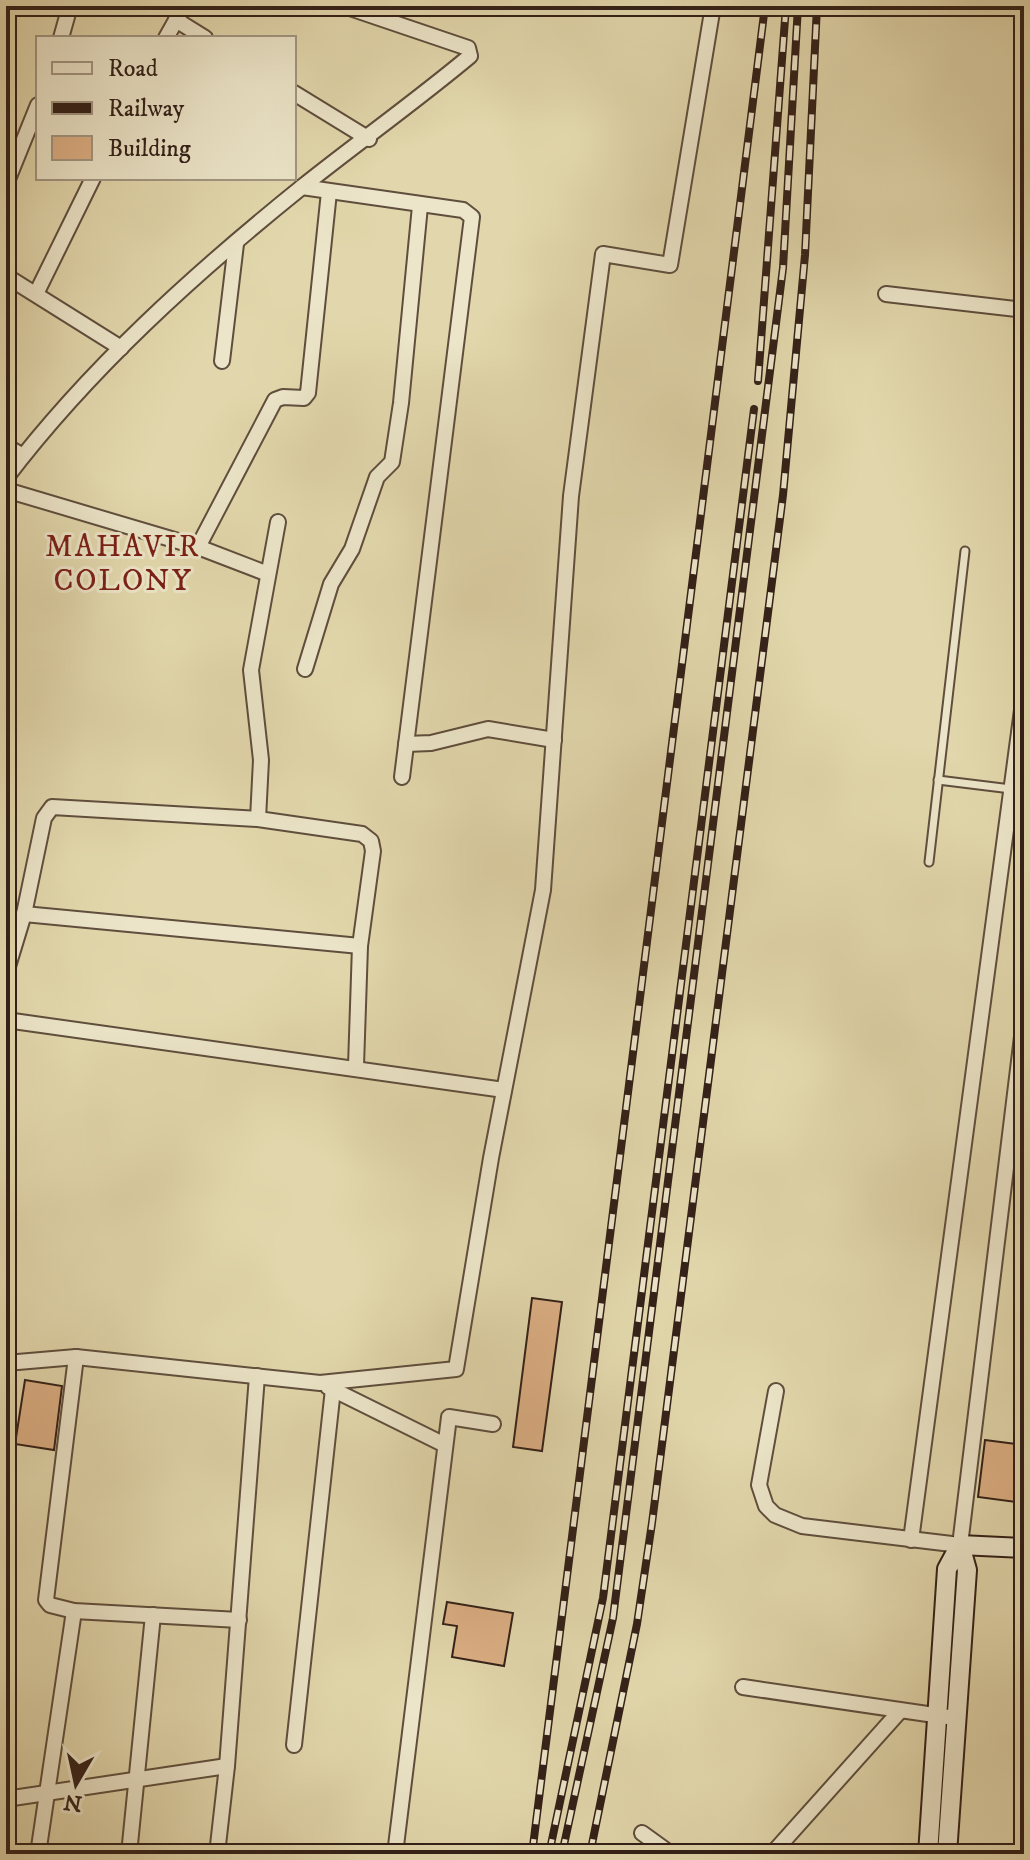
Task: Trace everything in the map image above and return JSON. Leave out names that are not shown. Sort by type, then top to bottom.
[{"type":"street","points":[[62,36],[70,6]]},
{"type":"street","points":[[167,36],[184,6]]},
{"type":"street","points":[[6,478],[82,385],[121,348],[302,187],[369,139],[471,53],[468,48],[344,6]]},
{"type":"street","points":[[6,1363],[76,1357],[327,1386],[456,1369],[504,1090],[543,890],[571,496],[603,254],[670,265],[713,6]]},
{"type":"street","points":[[176,20],[202,36]]},
{"type":"street","points":[[296,94],[369,139]]},
{"type":"street","points":[[6,184],[36,110]]},
{"type":"street","points":[[36,294],[92,180]]},
{"type":"street","points":[[302,187],[463,210],[472,217],[402,777]]},
{"type":"street","points":[[198,547],[275,400],[283,397],[304,398],[308,393],[329,192]]},
{"type":"street","points":[[305,669],[331,584],[352,549],[377,477],[392,462],[401,403],[420,206]]},
{"type":"street","points":[[222,361],[236,244]]},
{"type":"street","points":[[6,276],[121,348]]},
{"type":"street","points":[[886,294],[1024,310]]},
{"type":"street","points":[[6,446],[23,456]]},
{"type":"street","points":[[6,490],[198,547],[268,574]]},
{"type":"street","points":[[258,819],[261,760],[251,670],[278,522]]},
{"type":"street","points":[[911,1540],[1024,695]]},
{"type":"street","points":[[406,744],[431,743],[488,729],[554,740]]},
{"type":"street","points":[[6,973],[24,914],[44,818],[52,807],[258,819],[352,832],[371,841],[373,861],[360,946],[356,1066]]},
{"type":"street","points":[[24,914],[360,946]]},
{"type":"street","points":[[6,1020],[356,1066],[504,1090]]},
{"type":"street","points":[[928,1854],[967,1570],[960,1545],[1024,1020]]},
{"type":"street","points":[[76,1357],[45,1591],[50,1605],[74,1611],[239,1620]]},
{"type":"street","points":[[217,1854],[227,1766],[257,1376]]},
{"type":"street","points":[[327,1386],[445,1445]]},
{"type":"street","points":[[294,1745],[327,1386]]},
{"type":"street","points":[[776,1391],[759,1485],[766,1506],[786,1521],[802,1526],[911,1540],[1024,1548]]},
{"type":"street","points":[[395,1854],[449,1417],[493,1424]]},
{"type":"street","points":[[38,1854],[74,1611]]},
{"type":"street","points":[[129,1854],[153,1615]]},
{"type":"street","points":[[743,1687],[946,1716]]},
{"type":"street","points":[[772,1854],[900,1711]]},
{"type":"street","points":[[946,1716],[947,1854]]},
{"type":"street","points":[[6,1799],[45,1796],[227,1766]]},
{"type":"street","points":[[642,1833],[671,1854]]},
{"type":"lane","points":[[929,862],[965,551]]},
{"type":"lane","points":[[938,780],[1011,789]]},
{"type":"building","points":[[532,1298],[562,1302],[542,1451],[513,1447]]},
{"type":"building","points":[[25,1380],[62,1386],[54,1450],[15,1444]]},
{"type":"building","points":[[985,1440],[1024,1445],[1024,1503],[978,1497]]},
{"type":"building","points":[[447,1602],[513,1613],[504,1666],[452,1657],[457,1626],[443,1624]]},
{"type":"railway","points":[[532,1854],[765,6]]},
{"type":"railway","points":[[758,381],[786,6]]},
{"type":"railway","points":[[562,1854],[613,1618],[783,268],[798,6]]},
{"type":"railway","points":[[590,1854],[637,1624],[652,1523],[783,495],[805,255],[817,6]]},
{"type":"railway","points":[[549,1854],[603,1598],[754,409]]},
{"type":"district","name":"MAHAVIR COLONY","points":[[123,563]]}]
